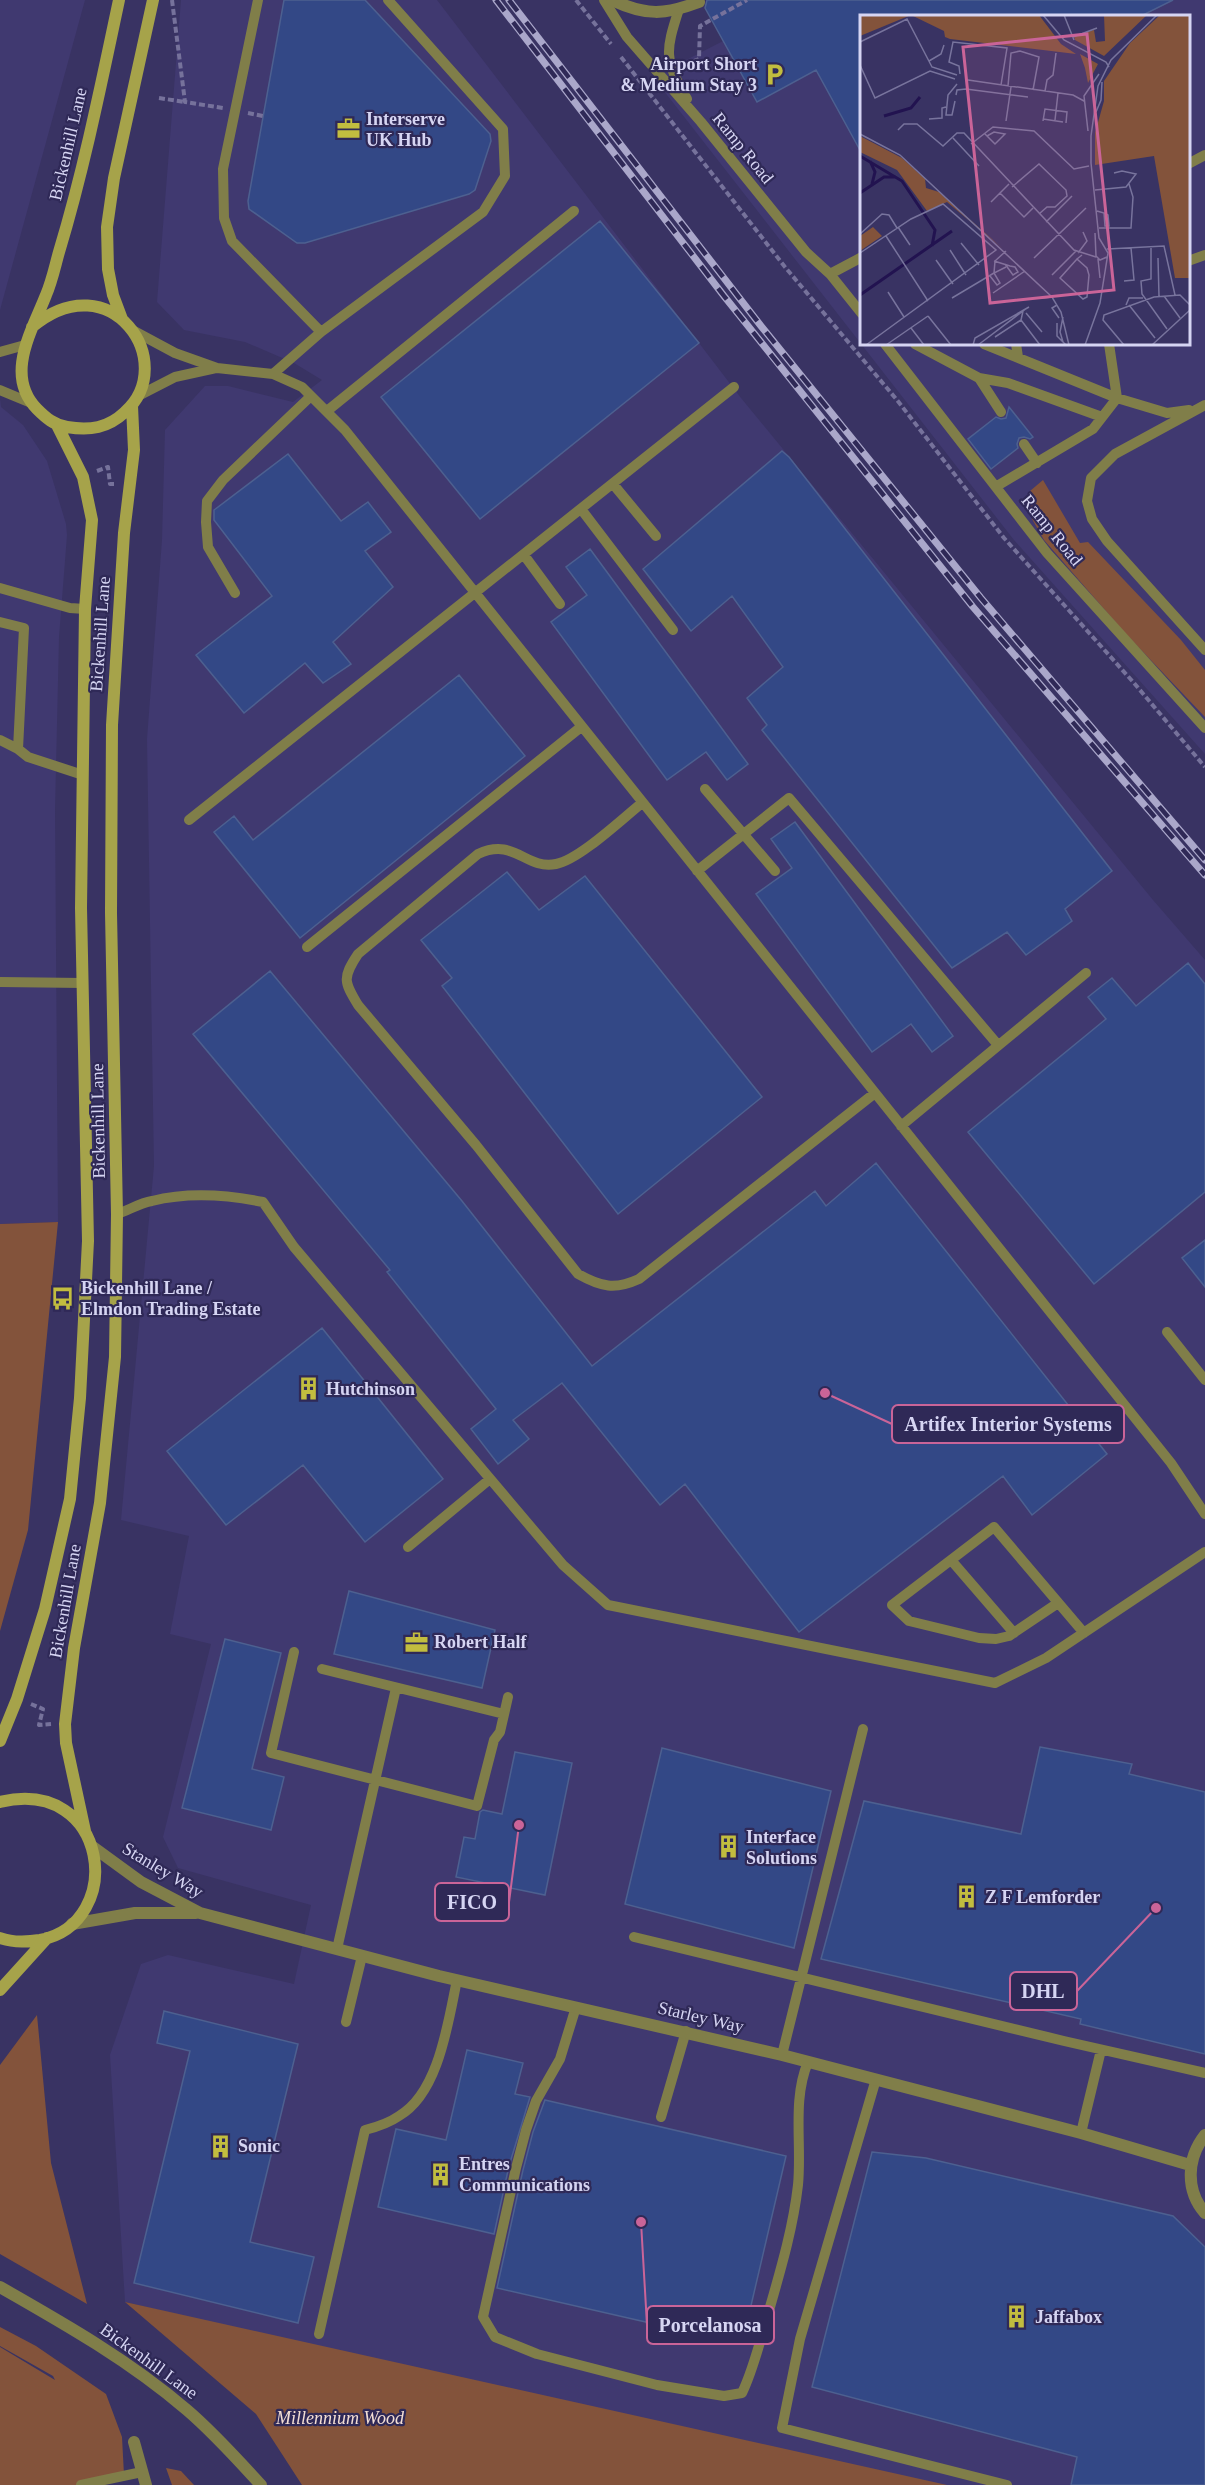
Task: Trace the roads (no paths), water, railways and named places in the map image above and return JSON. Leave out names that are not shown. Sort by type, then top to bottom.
[{"type":"main road","name":"Bickenhill Lane","points":[[32,327],[47,293],[80,183],[119,0]]},
{"type":"main road","points":[[122,319],[113,295],[108,269],[107,227],[114,178],[153,0]]},
{"type":"main road","points":[[70,306],[99,307],[122,319],[134,331],[144,364],[143,381],[135,401],[114,422],[98,428],[82,430],[57,425],[45,417],[31,403],[22,382],[21,365],[32,327],[57,310],[70,306]]},
{"type":"main road","name":"Bickenhill Lane","points":[[85,1831],[66,1743],[65,1724],[74,1648],[101,1492],[115,1357],[117,1215],[111,913],[112,725],[124,533],[134,450],[135,401]]},
{"type":"main road","name":"Bickenhill Lane","points":[[0,1741],[17,1699],[45,1609],[69,1499],[80,1398],[88,1241],[81,908],[86,609],[92,520],[83,477],[57,425]]},
{"type":"main road","points":[[0,1802],[16,1798],[36,1798],[55,1804],[72,1816],[85,1831],[93,1847],[96,1868],[94,1889],[85,1908],[72,1924],[48,1938],[0,1990]]},
{"type":"main road","points":[[0,1938],[27,1942],[48,1938]]},
{"type":"street","points":[[612,0],[630,8],[660,13],[699,2]]},
{"type":"street","name":"Stanley Way","points":[[93,1847],[141,1882],[200,1913]]},
{"type":"street","name":"Stanley Way","points":[[72,1924],[135,1912],[200,1913]]},
{"type":"street","name":"Starley Way","points":[[200,1913],[457,1980],[782,2055],[1081,2133],[1190,2165]]},
{"type":"street","points":[[1205,2135],[1197,2145],[1190,2165],[1194,2196],[1205,2213]]},
{"type":"street","name":"Bickenhill Lane","points":[[0,2287],[97,2343],[142,2374],[188,2411],[261,2485]]},
{"type":"street","points":[[134,2442],[146,2485]]},
{"type":"lane","points":[[258,0],[223,169],[224,218],[232,242],[321,332]]},
{"type":"lane","points":[[273,374],[321,332],[483,212],[505,176],[503,129],[388,0]]},
{"type":"lane","name":"Ramp Road","points":[[604,0],[627,37],[701,122],[806,252],[830,274],[860,313]]},
{"type":"lane","points":[[679,9],[670,37],[668,55],[677,82],[701,122]]},
{"type":"lane","points":[[1190,163],[1205,155]]},
{"type":"lane","points":[[327,411],[574,211]]},
{"type":"lane","points":[[1190,260],[1205,255]]},
{"type":"lane","points":[[830,274],[860,258]]},
{"type":"lane","points":[[134,331],[175,353],[217,368],[273,374],[302,387],[345,430],[1171,1463],[1205,1514]]},
{"type":"lane","points":[[0,352],[25,345]]},
{"type":"lane","name":"Ramp Road","points":[[886,345],[1047,553],[1205,728]]},
{"type":"lane","points":[[917,345],[979,378],[1008,383],[1102,417]]},
{"type":"lane","points":[[987,345],[1117,398],[1167,413],[1201,407]]},
{"type":"lane","points":[[1016,345],[1018,357]]},
{"type":"lane","points":[[996,486],[1093,429],[1117,398],[1109,345]]},
{"type":"lane","points":[[135,401],[175,377],[217,368]]},
{"type":"lane","points":[[979,378],[1001,412]]},
{"type":"lane","points":[[189,820],[734,387]]},
{"type":"lane","points":[[0,390],[31,403]]},
{"type":"lane","points":[[235,593],[208,547],[207,501],[223,480],[310,396]]},
{"type":"lane","points":[[1201,407],[1115,454],[1091,478],[1087,501],[1092,519],[1107,542],[1205,650]]},
{"type":"lane","points":[[1024,444],[1037,462]]},
{"type":"lane","points":[[613,484],[656,536]]},
{"type":"lane","points":[[581,509],[672,630]]},
{"type":"lane","points":[[524,555],[560,604]]},
{"type":"lane","points":[[0,588],[70,608],[86,609]]},
{"type":"lane","points":[[0,622],[24,628],[18,749]]},
{"type":"lane","points":[[307,947],[581,727]]},
{"type":"lane","points":[[0,740],[18,749],[28,758],[83,775]]},
{"type":"lane","points":[[705,789],[742,835],[775,870]]},
{"type":"lane","points":[[697,871],[789,798],[999,1045]]},
{"type":"lane","points":[[642,803],[570,859],[555,864],[540,863],[506,848],[492,847],[478,854],[358,954],[346,971],[346,986],[358,1005],[476,1145],[578,1274],[595,1284],[618,1285],[639,1279],[875,1093]]},
{"type":"lane","points":[[901,1125],[1086,973]]},
{"type":"lane","points":[[0,982],[83,983]]},
{"type":"lane","points":[[117,1215],[151,1201],[183,1197],[232,1196],[263,1202],[294,1246],[563,1565],[608,1605],[994,1683],[1046,1658],[1205,1552]]},
{"type":"lane","points":[[1167,1332],[1205,1380]]},
{"type":"lane","points":[[408,1547],[490,1479]]},
{"type":"lane","points":[[1058,1603],[1009,1636],[996,1639],[909,1621],[892,1605],[994,1527],[1084,1633]]},
{"type":"lane","points":[[951,1560],[1014,1633]]},
{"type":"lane","points":[[294,1652],[272,1753],[477,1806],[494,1740],[500,1732],[508,1697]]},
{"type":"lane","points":[[322,1669],[504,1714]]},
{"type":"lane","points":[[337,1949],[396,1688]]},
{"type":"lane","points":[[0,1722],[17,1699]]},
{"type":"lane","points":[[782,2055],[863,1729]]},
{"type":"lane","points":[[634,1937],[1205,2073]]},
{"type":"lane","points":[[346,2022],[362,1956]]},
{"type":"lane","points":[[319,2334],[365,2130],[402,2115],[429,2083],[441,2048],[457,1980]]},
{"type":"lane","points":[[576,2007],[560,2059],[536,2101],[526,2130],[483,2317],[495,2337],[537,2354],[657,2385],[724,2396],[742,2393],[751,2375],[782,2266],[794,2210],[800,2162],[799,2102],[802,2077],[808,2062]]},
{"type":"lane","points":[[662,2117],[686,2031]]},
{"type":"lane","points":[[1081,2133],[1101,2050]]},
{"type":"lane","points":[[876,2079],[800,2339],[782,2428],[1007,2485]]},
{"type":"lane","points":[[81,2485],[142,2472]]},
{"type":"railway","points":[[496,0],[724,296],[973,607],[1205,875]]},
{"type":"railway","points":[[509,0],[761,326],[981,598],[1205,860]]},
{"type":"place","name":"Airport Short & Medium Stay 3","points":[[775,74]]},
{"type":"place","name":"Interserve UK Hub","points":[[348,129]]},
{"type":"place","name":"Bickenhill Lane / Elmdon Trading Estate","points":[[63,1298]]},
{"type":"place","name":"Hutchinson","points":[[308,1389]]},
{"type":"place","name":"Artifex Interior Systems","points":[[825,1393]]},
{"type":"place","name":"Robert Half","points":[[416,1642]]},
{"type":"place","name":"FICO","points":[[519,1825]]},
{"type":"place","name":"Interface Solutions","points":[[728,1847]]},
{"type":"place","name":"Z F Lemforder","points":[[967,1897]]},
{"type":"place","name":"DHL","points":[[1156,1908]]},
{"type":"place","name":"Sonic","points":[[220,2146]]},
{"type":"place","name":"Entres Communications","points":[[441,2174]]},
{"type":"place","name":"Porcelanosa","points":[[641,2222]]},
{"type":"place","name":"Jaffabox","points":[[1017,2317]]},
{"type":"park label","name":"Millennium Wood","points":[[340,2418]]}]
